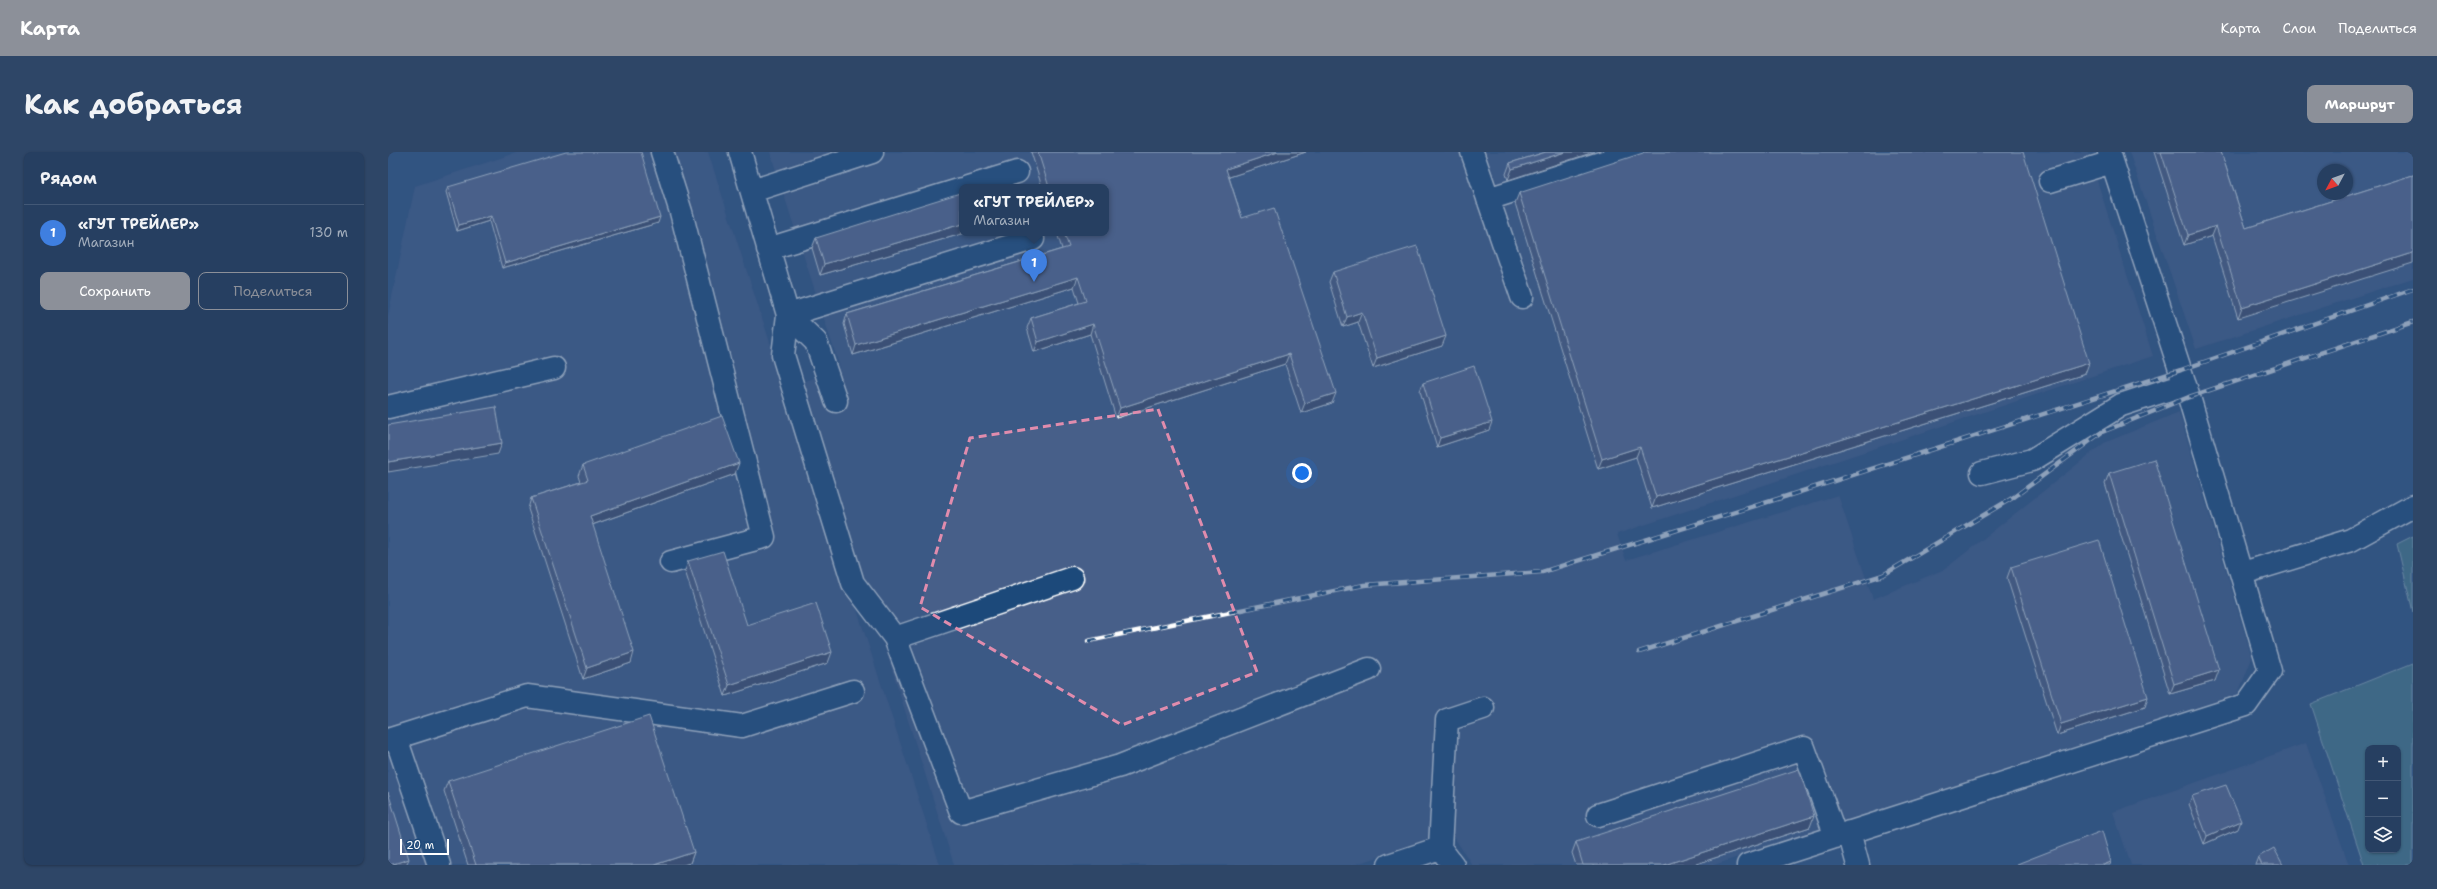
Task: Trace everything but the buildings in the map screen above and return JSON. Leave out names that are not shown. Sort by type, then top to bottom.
[{"type":"street","points":[[662,152],[681,212],[764,537],[671,562]]},
{"type":"street","points":[[740,152],[788,315],[783,355],[853,583],[895,638],[961,812],[1120,766],[1369,669]]},
{"type":"street","points":[[752,191],[872,152]]},
{"type":"street","points":[[1472,152],[1522,297]]},
{"type":"street","points":[[1488,199],[1635,152]]},
{"type":"street","points":[[1748,865],[2246,705],[2270,671],[2185,384],[2111,157],[2050,181]]},
{"type":"street","points":[[978,184],[1017,172]]},
{"type":"street","points":[[768,249],[959,190]]},
{"type":"street","points":[[788,315],[1033,239]]},
{"type":"street","points":[[788,315],[816,342],[836,401]]},
{"type":"street","points":[[388,407],[554,368]]},
{"type":"street","points":[[1982,473],[2032,460],[2121,405],[2185,384]]},
{"type":"street","points":[[2242,573],[2351,540],[2413,506]]},
{"type":"street","points":[[895,638],[1072,578]]},
{"type":"street","points":[[439,865],[392,739],[527,696],[742,726],[854,691]]},
{"type":"street","points":[[1454,865],[1440,848],[1447,720],[1483,708]]},
{"type":"street","points":[[1598,815],[1804,748],[1842,835],[1858,865]]},
{"type":"street","points":[[1388,865],[1440,848]]},
{"type":"highlighted area","points":[[1158,409],[1257,672],[1122,725],[920,607],[970,438]]},
{"type":"shaded area","points":[[519,152],[708,152],[940,865],[388,865],[388,316],[415,186]]},
{"type":"shaded area","points":[[770,152],[2088,152],[2153,356],[1617,534],[1626,560],[1838,495],[1873,599],[1945,569],[2104,443],[2179,412],[2252,658],[2238,694],[1714,865],[1472,865],[1452,834],[1353,865],[954,865],[801,383],[840,368]]},
{"type":"shaded area","points":[[2129,152],[2413,152],[2413,278],[2196,349]]},
{"type":"shaded area","points":[[2306,743],[2349,865],[2131,865],[2113,812]]},
{"type":"green space","points":[[2413,536],[2413,612],[2397,544]]},
{"type":"green space","points":[[2413,663],[2413,865],[2364,865],[2311,704]]},
{"type":"railway","points":[[1088,641],[1364,585],[1542,572],[1787,496],[2181,370],[2413,289]]},
{"type":"railway","points":[[1639,652],[1883,575],[2014,497],[2102,432],[2189,397],[2413,322]]},
{"type":"place","name":"«ГУТ ТРЕЙЛЕР»","points":[[1034,282]]}]
